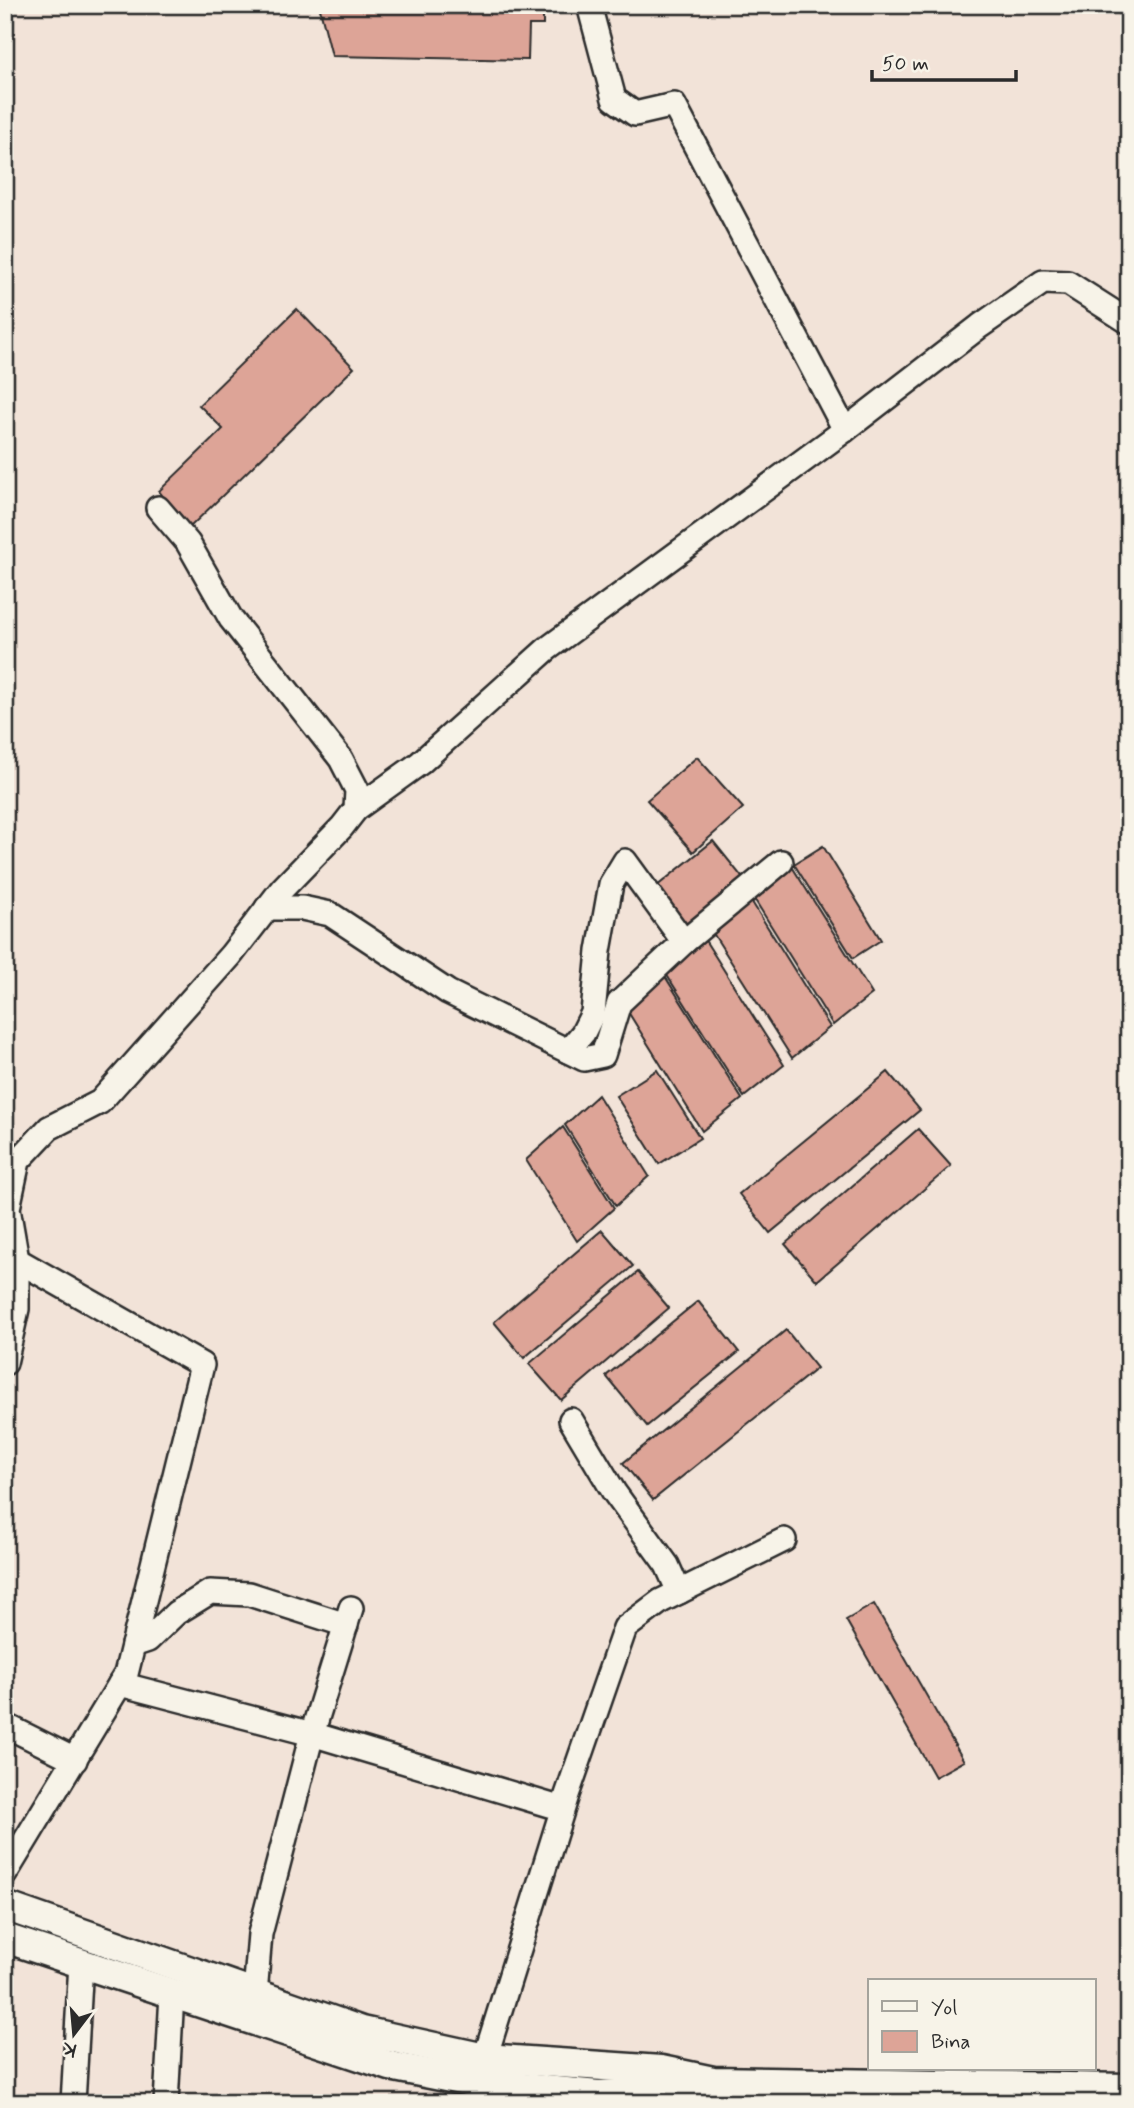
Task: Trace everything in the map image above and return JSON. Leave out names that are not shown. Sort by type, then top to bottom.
[{"type":"street","points":[[589,5],[614,99],[635,114],[674,105],[845,430]]},
{"type":"street","points":[[5,1363],[17,1309],[8,1208],[18,1161],[49,1128],[100,1102],[231,955],[282,888],[356,809],[420,763],[547,649],[845,430],[980,326],[1043,282],[1068,283],[1129,322]]},
{"type":"street","points":[[158,508],[188,543],[231,619],[341,759],[357,790],[356,809]]},
{"type":"street","points":[[568,1051],[583,1033],[593,1013],[599,951],[611,884],[625,861],[684,942]]},
{"type":"street","points":[[267,908],[302,908],[330,914],[448,992],[584,1059],[603,1055],[619,1003],[684,942],[781,862]]},
{"type":"street","points":[[5,1874],[126,1674],[202,1365],[11,1255]]},
{"type":"street","points":[[571,1420],[614,1492],[667,1565],[679,1592]]},
{"type":"street","points":[[481,2082],[567,1795],[625,1628],[661,1601],[784,1540]]},
{"type":"street","points":[[133,1645],[148,1640],[176,1613],[210,1592],[249,1594],[349,1616],[312,1734],[260,1934],[255,1994]]},
{"type":"street","points":[[120,1684],[312,1734],[549,1805]]},
{"type":"street","points":[[5,1725],[75,1760]]},
{"type":"street","points":[[5,1906],[362,2031],[481,2082]]},
{"type":"street","points":[[5,1938],[390,2066],[481,2082],[660,2088],[713,2081],[886,2094],[1129,2088]]},
{"type":"street","points":[[73,2103],[81,1963]]},
{"type":"street","points":[[166,2103],[172,1994]]},
{"type":"building","points":[[319,5],[543,5],[543,25],[529,25],[528,60],[332,56]]},
{"type":"building","points":[[297,309],[354,368],[188,529],[159,491],[223,429],[199,405]]},
{"type":"building","points":[[697,757],[743,808],[693,852],[647,800]]},
{"type":"building","points":[[713,841],[746,882],[684,931],[651,891]]},
{"type":"building","points":[[823,846],[881,940],[853,958],[794,864]]},
{"type":"building","points":[[791,865],[872,994],[833,1025],[753,897]]},
{"type":"building","points":[[750,899],[830,1027],[792,1058],[711,930]]},
{"type":"building","points":[[703,937],[784,1065],[744,1097],[663,969]]},
{"type":"building","points":[[661,970],[742,1099],[702,1131],[625,1007]]},
{"type":"building","points":[[657,1070],[700,1138],[659,1164],[616,1096]]},
{"type":"building","points":[[888,1072],[920,1110],[770,1233],[739,1194]]},
{"type":"building","points":[[598,1095],[649,1176],[616,1206],[565,1125]]},
{"type":"building","points":[[563,1127],[614,1208],[577,1241],[526,1160]]},
{"type":"building","points":[[918,1129],[951,1166],[817,1281],[785,1244]]},
{"type":"building","points":[[602,1230],[633,1266],[524,1358],[494,1322]]},
{"type":"building","points":[[638,1272],[669,1308],[561,1400],[529,1364]]},
{"type":"building","points":[[698,1301],[739,1352],[647,1426],[606,1376]]},
{"type":"building","points":[[786,1330],[817,1368],[653,1500],[623,1463]]},
{"type":"building","points":[[874,1604],[964,1761],[935,1777],[846,1620]]}]
